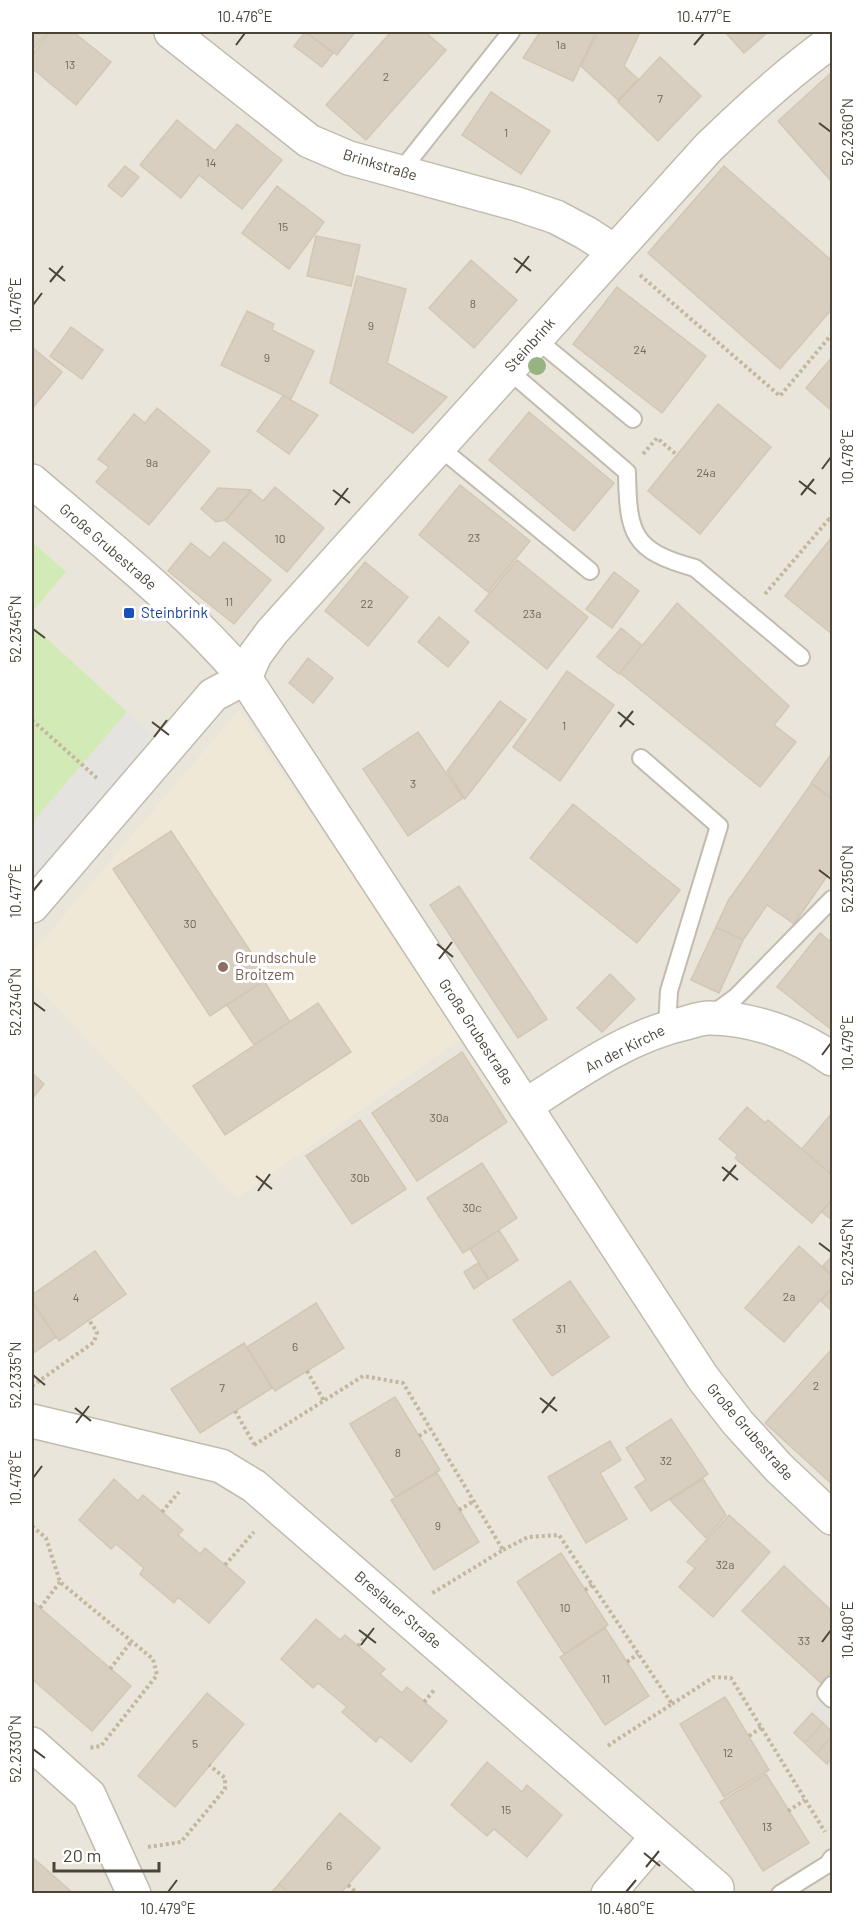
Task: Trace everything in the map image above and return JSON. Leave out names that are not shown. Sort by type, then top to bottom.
[{"type":"street","name":"Brinkstraße","points":[[171,32],[309,141],[349,158],[518,204],[556,217],[614,251]]},
{"type":"street","name":"Steinbrink","points":[[245,678],[255,655],[272,632],[708,148],[752,105],[800,64],[832,41]]},
{"type":"street","name":"Große Grubestraße","points":[[32,481],[169,600],[215,644],[245,678],[703,1378],[738,1423],[779,1468],[832,1518]]},
{"type":"street","points":[[32,906],[213,695],[245,678]]},
{"type":"street","name":"An der Kirche","points":[[525,1106],[608,1054],[667,1027],[707,1018],[760,1024],[812,1044],[832,1059]]},
{"type":"street","name":"Breslauer Straße","points":[[32,1421],[220,1466],[254,1486],[720,1891]]},
{"type":"street","points":[[32,1744],[89,1795],[134,1893]]},
{"type":"street","points":[[608,1893],[657,1837]]},
{"type":"lane","points":[[400,172],[511,32]]},
{"type":"lane","points":[[536,339],[633,419]]},
{"type":"lane","points":[[508,370],[627,472],[630,522],[640,542],[655,553],[674,562],[695,568],[801,657]]},
{"type":"lane","points":[[439,447],[590,571]]},
{"type":"lane","points":[[641,759],[719,826],[669,991],[667,1027]]},
{"type":"lane","points":[[707,1018],[736,997],[832,898]]},
{"type":"lane","points":[[832,1686],[826,1693],[832,1699]]},
{"type":"lane","points":[[780,1893],[828,1864],[832,1858]]},
{"type":"path","points":[[614,251],[780,396],[832,334]]},
{"type":"path","points":[[627,472],[657,438],[677,454]]},
{"type":"path","points":[[749,613],[829,519],[832,522]]},
{"type":"path","points":[[32,720],[123,800]]},
{"type":"path","points":[[32,1384],[94,1341],[97,1332],[89,1320]]},
{"type":"path","points":[[307,1371],[324,1401]]},
{"type":"path","points":[[220,1466],[363,1376],[403,1383],[503,1550]]},
{"type":"path","points":[[235,1411],[255,1444]]},
{"type":"path","points":[[419,1436],[430,1429]]},
{"type":"path","points":[[459,1510],[474,1501]]},
{"type":"path","points":[[225,1565],[277,1506]]},
{"type":"path","points":[[32,1526],[46,1538],[60,1582],[153,1659],[157,1675],[101,1746],[86,1749],[65,1774]]},
{"type":"path","points":[[401,1612],[528,1537],[559,1535],[672,1704]]},
{"type":"path","points":[[40,1608],[60,1582]]},
{"type":"path","points":[[585,1590],[592,1585]]},
{"type":"path","points":[[110,1669],[131,1642]]},
{"type":"path","points":[[627,1662],[638,1654]]},
{"type":"path","points":[[576,1766],[714,1677],[732,1678],[827,1835]]},
{"type":"path","points":[[748,1736],[762,1728]]},
{"type":"path","points":[[115,1852],[181,1842],[225,1789],[225,1778],[209,1765]]},
{"type":"path","points":[[788,1811],[805,1800]]},
{"type":"path","points":[[348,1885],[358,1893]]},
{"type":"shaded area","points":[[32,32],[832,32],[832,1893],[32,1893]]},
{"type":"shaded area","name":"Grundschule Broitzem","points":[[239,710],[463,1037],[237,1198],[32,981],[32,953]]},
{"type":"shaded area","points":[[127,712],[168,748],[32,906],[32,823]]},
{"type":"shaded area","points":[[832,1686],[832,1769],[791,1731]]},
{"type":"green space","points":[[32,542],[66,572],[32,612]]},
{"type":"green space","points":[[32,625],[127,712],[32,823]]},
{"type":"building","points":[[32,32],[48,32],[32,51]]},
{"type":"building","points":[[50,32],[73,32],[111,62],[76,105],[32,68],[32,55]]},
{"type":"building","points":[[305,32],[333,53],[322,67],[294,46]]},
{"type":"building","points":[[306,32],[355,32],[337,55]]},
{"type":"building","points":[[391,32],[425,32],[446,50],[366,140],[326,105]]},
{"type":"building","points":[[540,32],[596,32],[573,81],[523,58]]},
{"type":"building","points":[[598,32],[640,32],[624,66],[638,79],[618,100],[581,66]]},
{"type":"building","points":[[725,32],[768,32],[744,53]]},
{"type":"building","points":[[660,57],[701,96],[658,141],[618,102]]},
{"type":"building","points":[[832,72],[832,182],[778,121]]},
{"type":"building","points":[[491,92],[550,131],[521,174],[462,135]]},
{"type":"building","points":[[177,120],[215,151],[237,124],[282,160],[242,209],[199,175],[181,198],[140,165]]},
{"type":"building","points":[[125,166],[139,177],[122,197],[108,186]]},
{"type":"building","points":[[724,166],[832,261],[832,309],[780,369],[648,253]]},
{"type":"building","points":[[277,186],[324,222],[289,269],[242,233]]},
{"type":"building","points":[[316,236],[360,245],[351,286],[307,276]]},
{"type":"building","points":[[471,260],[517,300],[474,348],[429,308]]},
{"type":"building","points":[[357,276],[406,289],[387,363],[447,397],[413,433],[330,383]]},
{"type":"building","points":[[617,287],[706,356],[662,413],[573,344]]},
{"type":"building","points":[[247,311],[274,324],[272,330],[314,351],[291,399],[221,365]]},
{"type":"building","points":[[71,327],[103,350],[82,379],[50,356]]},
{"type":"building","points":[[32,347],[62,372],[32,409]]},
{"type":"building","points":[[832,357],[832,411],[806,388]]},
{"type":"building","points":[[283,396],[318,415],[289,454],[257,431]]},
{"type":"building","points":[[718,404],[771,447],[700,534],[648,491]]},
{"type":"building","points":[[157,408],[210,451],[149,525],[96,482],[109,467],[98,459],[134,414],[145,423]]},
{"type":"building","points":[[529,412],[614,483],[574,531],[489,460]]},
{"type":"building","points":[[460,485],[530,541],[488,592],[419,535]]},
{"type":"building","points":[[275,487],[324,528],[287,572],[226,521],[251,491],[263,501]]},
{"type":"building","points":[[218,488],[251,490],[225,520],[216,522],[201,509]]},
{"type":"building","points":[[832,537],[832,634],[785,596]]},
{"type":"building","points":[[224,542],[271,580],[234,624],[168,571],[191,543],[210,558]]},
{"type":"building","points":[[517,560],[588,617],[547,669],[475,611]]},
{"type":"building","points":[[365,562],[408,597],[368,646],[325,611]]},
{"type":"building","points":[[614,572],[639,591],[612,628],[586,609]]},
{"type":"building","points":[[677,603],[789,706],[774,725],[796,742],[760,787],[620,673]]},
{"type":"building","points":[[439,617],[469,642],[448,667],[418,642]]},
{"type":"building","points":[[621,628],[642,645],[619,674],[597,657]]},
{"type":"building","points":[[308,658],[333,678],[313,703],[289,683]]},
{"type":"building","points":[[567,671],[614,705],[560,781],[513,747]]},
{"type":"building","points":[[500,701],[526,720],[465,799],[447,771]]},
{"type":"building","points":[[418,732],[463,798],[408,836],[363,769]]},
{"type":"building","points":[[832,753],[832,798],[811,783]]},
{"type":"building","points":[[811,784],[832,799],[832,869],[794,924],[767,905],[743,940],[716,927],[728,901]]},
{"type":"building","points":[[573,804],[680,890],[637,943],[530,858]]},
{"type":"building","points":[[171,831],[268,978],[210,1016],[113,869]]},
{"type":"building","points":[[459,886],[547,1019],[518,1038],[430,905]]},
{"type":"building","points":[[716,927],[743,940],[719,993],[691,980]]},
{"type":"building","points":[[820,933],[832,943],[832,1030],[777,987]]},
{"type":"building","points":[[610,974],[635,999],[602,1032],[577,1008]]},
{"type":"building","points":[[264,981],[290,1022],[254,1045],[227,1005]]},
{"type":"building","points":[[318,1003],[351,1052],[225,1135],[193,1086]]},
{"type":"building","points":[[462,1052],[507,1122],[417,1181],[372,1113]]},
{"type":"building","points":[[32,1073],[44,1084],[32,1099]]},
{"type":"building","points":[[747,1107],[765,1123],[768,1120],[832,1175],[832,1199],[812,1223],[735,1158],[738,1155],[719,1139]]},
{"type":"building","points":[[832,1113],[832,1175],[802,1149]]},
{"type":"building","points":[[360,1120],[406,1189],[352,1224],[306,1156]]},
{"type":"building","points":[[482,1163],[517,1218],[463,1253],[427,1198]]},
{"type":"building","points":[[832,1199],[832,1220],[822,1212]]},
{"type":"building","points":[[499,1230],[518,1260],[489,1279],[470,1249]]},
{"type":"building","points":[[799,1246],[832,1276],[832,1287],[784,1342],[745,1308]]},
{"type":"building","points":[[95,1251],[126,1294],[59,1341],[32,1301],[32,1295]]},
{"type":"building","points":[[832,1256],[832,1275],[823,1266]]},
{"type":"building","points":[[478,1263],[488,1279],[474,1289],[464,1272]]},
{"type":"building","points":[[570,1281],[609,1337],[552,1376],[513,1320]]},
{"type":"building","points":[[832,1288],[832,1311],[821,1301]]},
{"type":"building","points":[[32,1302],[56,1337],[32,1354]]},
{"type":"building","points":[[316,1303],[344,1348],[275,1391],[247,1347]]},
{"type":"building","points":[[244,1343],[272,1388],[200,1433],[171,1389]]},
{"type":"building","points":[[832,1349],[832,1484],[765,1423]]},
{"type":"building","points":[[395,1397],[440,1470],[395,1497],[350,1424]]},
{"type":"building","points":[[671,1419],[708,1474],[651,1511],[635,1487],[646,1480],[626,1448]]},
{"type":"building","points":[[610,1441],[621,1460],[600,1473],[627,1519],[586,1543],[548,1477]]},
{"type":"building","points":[[437,1473],[479,1542],[434,1570],[391,1500]]},
{"type":"building","points":[[114,1479],[138,1501],[143,1495],[183,1530],[178,1535],[200,1554],[205,1548],[245,1582],[209,1623],[178,1597],[174,1603],[140,1574],[144,1568],[116,1544],[111,1549],[79,1520]]},
{"type":"building","points":[[703,1479],[726,1515],[706,1538],[670,1500]]},
{"type":"building","points":[[729,1515],[770,1552],[713,1617],[679,1587],[695,1568],[687,1562]]},
{"type":"building","points":[[561,1553],[608,1625],[564,1654],[517,1582]]},
{"type":"building","points":[[784,1566],[832,1611],[832,1671],[821,1683],[742,1611]]},
{"type":"building","points":[[32,1601],[131,1686],[92,1731],[32,1679]]},
{"type":"building","points":[[316,1619],[340,1640],[345,1635],[385,1669],[380,1674],[402,1693],[407,1687],[447,1721],[411,1762],[380,1736],[376,1742],[342,1712],[347,1707],[318,1683],[313,1688],[281,1659]]},
{"type":"building","points":[[605,1628],[649,1696],[605,1725],[560,1657]]},
{"type":"building","points":[[207,1693],[244,1724],[175,1807],[138,1776]]},
{"type":"building","points":[[725,1697],[769,1770],[724,1797],[680,1724]]},
{"type":"building","points":[[812,1713],[823,1723],[805,1743],[794,1733]]},
{"type":"building","points":[[823,1723],[832,1732],[832,1736],[816,1754],[805,1743]]},
{"type":"building","points":[[832,1736],[832,1758],[827,1764],[816,1754]]},
{"type":"building","points":[[487,1762],[522,1792],[527,1785],[562,1815],[527,1857],[494,1829],[487,1836],[451,1805]]},
{"type":"building","points":[[766,1774],[809,1843],[763,1871],[720,1802]]},
{"type":"building","points":[[340,1813],[380,1848],[340,1894],[290,1894],[279,1884]]},
{"type":"building","points":[[32,1857],[47,1870],[74,1894],[32,1894]]},
{"type":"building","points":[[279,1884],[290,1894],[270,1894]]},
{"type":"place","name":"Steinbrink","points":[[129,613]]},
{"type":"place","name":"Grundschule Broitzem","points":[[223,967]]}]
